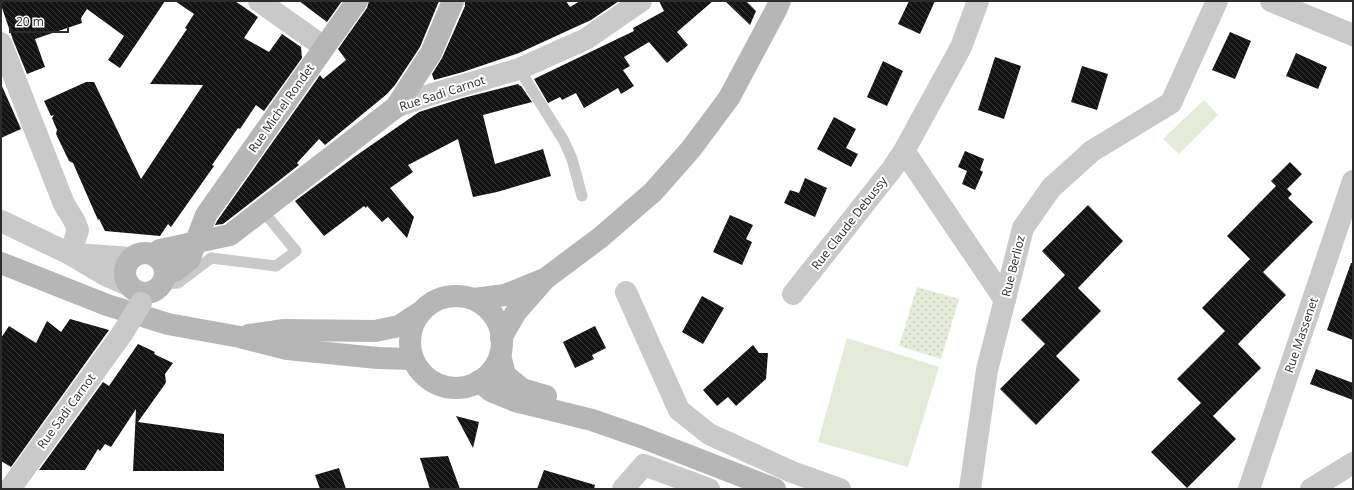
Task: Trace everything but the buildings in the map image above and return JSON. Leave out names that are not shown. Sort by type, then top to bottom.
[{"type":"main road","name":"Rue Michel Rondet","points":[[196,242],[206,215],[356,1]]},
{"type":"main road","points":[[396,107],[431,53],[453,1]]},
{"type":"main road","points":[[419,313],[413,324],[410,336],[410,348],[413,359],[422,373],[434,382],[449,387],[465,387],[479,381],[488,374],[495,365],[500,346],[516,312],[544,279],[601,237],[653,192],[691,149],[729,98],[780,1]]},
{"type":"main road","name":"Rue Sadi Carnot","points":[[196,242],[230,235],[396,107]]},
{"type":"main road","points":[[161,265],[159,288],[154,292],[138,294],[126,280],[125,272],[127,265],[131,258],[138,254],[146,253],[161,265],[175,271],[190,260],[196,242]]},
{"type":"main road","points":[[1,263],[107,305],[168,324],[240,337],[287,349],[378,358],[413,359]]},
{"type":"main road","points":[[474,300],[505,295],[544,279]]},
{"type":"main road","points":[[240,337],[284,330],[375,331],[399,326],[419,313],[430,303],[444,297],[459,296],[474,300],[484,306],[493,315],[499,326],[500,346],[505,375],[522,389],[579,404],[634,422],[740,464],[774,489]]},
{"type":"main road","points":[[479,381],[491,391],[515,401],[592,420],[613,427],[774,489]]},
{"type":"street","points":[[259,1],[324,47]]},
{"type":"street","name":"Rue Sadi Carnot","points":[[396,107],[429,95],[519,69],[586,39],[641,1]]},
{"type":"street","name":"Rue Claude Debussy","points":[[793,294],[892,169],[904,151],[961,47],[978,1]]},
{"type":"street","name":"Rue Berlioz","points":[[970,489],[987,370],[1023,228],[1051,188],[1092,151],[1171,103],[1217,1]]},
{"type":"street","points":[[1271,1],[1353,36]]},
{"type":"street","points":[[1,43],[64,204],[78,230],[70,254]]},
{"type":"street","points":[[904,151],[1004,300]]},
{"type":"street","name":"Rue Massenet","points":[[1249,489],[1353,181]]},
{"type":"street","points":[[1,221],[70,254],[138,294]]},
{"type":"street","points":[[70,254],[131,258]]},
{"type":"street","points":[[626,292],[679,410],[709,434],[792,472],[840,489]]},
{"type":"street","name":"Rue Sadi Carnot","points":[[10,489],[122,334],[138,294]]},
{"type":"street","points":[[1311,489],[1353,463]]},
{"type":"street","points":[[623,489],[644,465],[709,489]]},
{"type":"lane","points":[[519,69],[564,141],[572,159],[582,196]]},
{"type":"lane","points":[[161,265],[178,283],[211,258],[276,266],[296,251],[263,211]]},
{"type":"green space","points":[[1204,100],[1218,115],[1179,154],[1163,139]]},
{"type":"green space","points":[[917,287],[959,299],[941,359],[899,346]]},
{"type":"green space","points":[[847,338],[939,367],[908,467],[818,442]]}]
